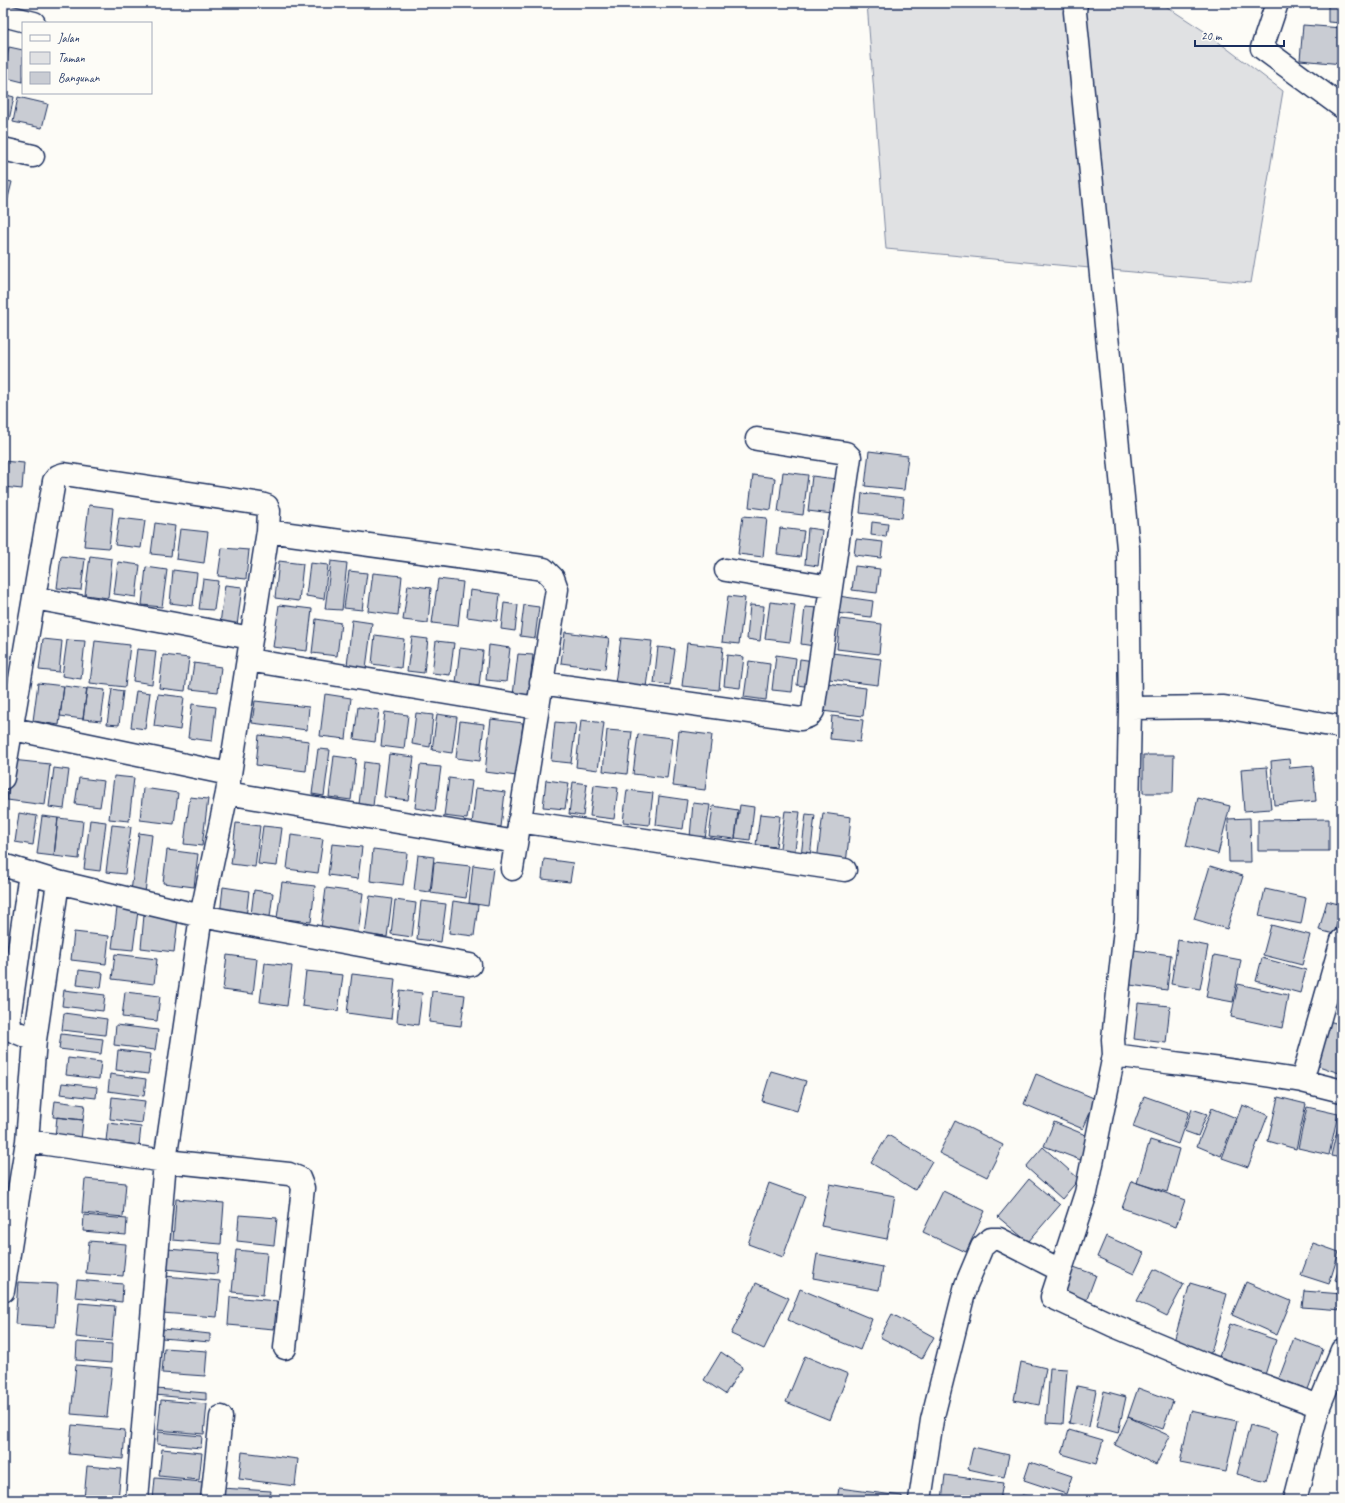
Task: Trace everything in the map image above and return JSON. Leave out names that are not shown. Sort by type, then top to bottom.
[{"type":"street","points":[[1076,3],[1076,20],[1128,548],[1130,708],[1126,920],[1113,1040],[1114,1055],[1086,1193],[1052,1293],[1052,1297],[1205,1364],[1319,1406]]},
{"type":"street","points":[[1277,3],[1262,48],[1342,107]]},
{"type":"street","points":[[3,15],[30,22]]},
{"type":"street","points":[[3,149],[33,156]]},
{"type":"street","points":[[541,683],[801,719],[805,718],[813,711],[849,455],[846,453],[757,439]]},
{"type":"street","points":[[3,778],[13,729],[54,481],[61,474],[267,506],[269,511],[268,531],[251,638],[249,660],[228,784],[201,916],[165,1160],[137,1500]]},
{"type":"street","points":[[268,531],[544,569],[553,578],[557,589],[512,869]]},
{"type":"street","points":[[726,570],[831,587]]},
{"type":"street","points":[[34,598],[251,638]]},
{"type":"street","points":[[249,660],[537,708]]},
{"type":"street","points":[[1130,708],[1224,707],[1342,728]]},
{"type":"street","points":[[13,729],[228,784],[516,842]]},
{"type":"street","points":[[520,821],[845,870]]},
{"type":"street","points":[[3,865],[58,882],[201,916],[470,965]]},
{"type":"street","points":[[30,873],[9,1019],[11,1030],[35,1040]]},
{"type":"street","points":[[3,1292],[28,1141],[35,1040],[58,882]]},
{"type":"street","points":[[1302,1081],[1342,940]]},
{"type":"street","points":[[1114,1055],[1215,1069],[1247,1071],[1302,1081],[1342,1091]]},
{"type":"street","points":[[28,1141],[165,1160],[289,1174],[299,1178],[303,1188],[284,1348]]},
{"type":"street","points":[[920,1500],[932,1420],[966,1286],[982,1247],[991,1239],[999,1239],[1060,1270]]},
{"type":"street","points":[[1295,1500],[1319,1406],[1342,1350]]},
{"type":"street","points":[[212,1500],[221,1417]]},
{"type":"green space","points":[[867,3],[1161,3],[1204,31],[1283,91],[1251,283],[886,249]]},
{"type":"building","points":[[1328,3],[1342,3],[1342,23],[1328,22]]},
{"type":"building","points":[[1303,25],[1342,28],[1342,64],[1300,60]]},
{"type":"building","points":[[9,47],[22,50],[22,82],[3,77]]},
{"type":"building","points":[[3,94],[14,97],[9,120],[3,119]]},
{"type":"building","points":[[18,97],[48,104],[42,128],[13,122]]},
{"type":"building","points":[[3,180],[12,182],[4,214],[3,214]]},
{"type":"building","points":[[869,451],[908,456],[904,490],[865,486]]},
{"type":"building","points":[[3,461],[24,463],[22,489],[3,487]]},
{"type":"building","points":[[783,472],[808,475],[803,515],[778,512]]},
{"type":"building","points":[[753,475],[775,478],[771,510],[749,507]]},
{"type":"building","points":[[812,476],[836,479],[832,514],[808,511]]},
{"type":"building","points":[[862,493],[904,498],[902,518],[860,513]]},
{"type":"building","points":[[89,505],[113,508],[109,548],[84,546]]},
{"type":"building","points":[[743,516],[767,518],[763,557],[738,554]]},
{"type":"building","points":[[119,518],[145,521],[141,548],[115,545]]},
{"type":"building","points":[[872,522],[888,524],[886,537],[871,535]]},
{"type":"building","points":[[155,523],[175,526],[171,556],[151,554]]},
{"type":"building","points":[[780,528],[804,531],[800,557],[777,554]]},
{"type":"building","points":[[808,528],[822,530],[818,566],[805,564]]},
{"type":"building","points":[[180,529],[208,532],[204,563],[176,559]]},
{"type":"building","points":[[856,539],[883,542],[881,558],[854,555]]},
{"type":"building","points":[[222,548],[249,550],[246,579],[218,576]]},
{"type":"building","points":[[61,556],[85,559],[81,590],[57,588]]},
{"type":"building","points":[[90,556],[112,559],[108,598],[85,595]]},
{"type":"building","points":[[279,561],[303,564],[299,601],[275,598]]},
{"type":"building","points":[[331,561],[347,563],[342,610],[325,609]]},
{"type":"building","points":[[118,562],[140,565],[136,597],[114,594]]},
{"type":"building","points":[[310,563],[328,565],[324,599],[306,596]]},
{"type":"building","points":[[855,566],[880,569],[877,593],[852,590]]},
{"type":"building","points":[[146,567],[167,570],[162,607],[142,605]]},
{"type":"building","points":[[173,570],[197,573],[193,606],[170,603]]},
{"type":"building","points":[[349,571],[367,573],[362,610],[344,608]]},
{"type":"building","points":[[373,573],[402,576],[398,615],[368,611]]},
{"type":"building","points":[[203,579],[218,581],[214,610],[199,609]]},
{"type":"building","points":[[438,579],[463,582],[458,626],[432,623]]},
{"type":"building","points":[[225,585],[242,587],[237,626],[220,624]]},
{"type":"building","points":[[408,585],[431,588],[428,623],[403,620]]},
{"type":"building","points":[[470,590],[500,594],[497,621],[467,617]]},
{"type":"building","points":[[728,596],[745,598],[739,644],[722,642]]},
{"type":"building","points":[[838,596],[873,601],[871,617],[836,613]]},
{"type":"building","points":[[770,602],[795,605],[790,642],[765,639]]},
{"type":"building","points":[[504,603],[518,605],[515,631],[501,629]]},
{"type":"building","points":[[279,605],[312,609],[307,651],[273,647]]},
{"type":"building","points":[[524,605],[539,607],[535,638],[520,636]]},
{"type":"building","points":[[750,605],[764,606],[760,641],[747,639]]},
{"type":"building","points":[[805,607],[818,608],[814,646],[801,644]]},
{"type":"building","points":[[316,619],[341,623],[337,656],[312,653]]},
{"type":"building","points":[[840,619],[882,624],[879,654],[837,649]]},
{"type":"building","points":[[352,620],[372,623],[366,668],[347,666]]},
{"type":"building","points":[[565,632],[609,638],[605,669],[561,663]]},
{"type":"building","points":[[375,635],[404,639],[401,668],[372,664]]},
{"type":"building","points":[[412,637],[428,639],[424,673],[407,671]]},
{"type":"building","points":[[621,638],[652,641],[645,695],[614,691]]},
{"type":"building","points":[[43,639],[62,641],[59,672],[39,670]]},
{"type":"building","points":[[67,640],[85,641],[81,679],[62,676]]},
{"type":"building","points":[[95,641],[130,645],[125,687],[90,683]]},
{"type":"building","points":[[436,641],[454,643],[450,675],[432,673]]},
{"type":"building","points":[[687,643],[723,647],[719,690],[682,686]]},
{"type":"building","points":[[489,645],[510,648],[506,682],[486,680]]},
{"type":"building","points":[[658,647],[675,649],[670,685],[654,683]]},
{"type":"building","points":[[460,648],[483,651],[479,686],[456,683]]},
{"type":"building","points":[[137,649],[156,651],[152,684],[133,681]]},
{"type":"building","points":[[824,652],[881,659],[878,685],[821,678]]},
{"type":"building","points":[[518,654],[533,655],[528,697],[513,695]]},
{"type":"building","points":[[163,655],[189,658],[185,691],[159,688]]},
{"type":"building","points":[[727,655],[744,657],[740,688],[724,686]]},
{"type":"building","points":[[776,655],[796,658],[792,692],[772,690]]},
{"type":"building","points":[[800,659],[814,661],[811,687],[797,685]]},
{"type":"building","points":[[749,661],[770,664],[766,700],[744,697]]},
{"type":"building","points":[[194,663],[221,667],[218,692],[190,689]]},
{"type":"building","points":[[38,683],[64,686],[59,725],[33,721]]},
{"type":"building","points":[[826,683],[866,688],[863,716],[822,711]]},
{"type":"building","points":[[64,686],[87,689],[83,719],[60,716]]},
{"type":"building","points":[[87,688],[105,690],[101,721],[83,719]]},
{"type":"building","points":[[112,689],[123,691],[119,725],[107,724]]},
{"type":"building","points":[[136,691],[150,693],[145,729],[131,727]]},
{"type":"building","points":[[158,694],[184,697],[180,730],[154,726]]},
{"type":"building","points":[[325,694],[351,698],[346,739],[320,736]]},
{"type":"building","points":[[255,701],[309,707],[307,730],[252,723]]},
{"type":"building","points":[[192,704],[216,707],[212,741],[188,738]]},
{"type":"building","points":[[358,707],[379,710],[375,742],[354,739]]},
{"type":"building","points":[[385,712],[408,715],[404,749],[381,746]]},
{"type":"building","points":[[416,713],[433,715],[430,747],[412,744]]},
{"type":"building","points":[[437,714],[457,717],[452,753],[432,750]]},
{"type":"building","points":[[832,716],[863,720],[860,742],[830,739]]},
{"type":"building","points":[[491,719],[523,723],[517,776],[485,772]]},
{"type":"building","points":[[581,720],[604,723],[598,770],[576,767]]},
{"type":"building","points":[[460,721],[484,724],[480,761],[456,758]]},
{"type":"building","points":[[555,722],[576,724],[571,763],[551,761]]},
{"type":"building","points":[[607,730],[632,732],[627,774],[603,771]]},
{"type":"building","points":[[679,731],[712,735],[705,790],[673,786]]},
{"type":"building","points":[[638,734],[672,738],[667,778],[633,774]]},
{"type":"building","points":[[259,735],[309,741],[306,771],[256,765]]},
{"type":"building","points":[[318,749],[330,750],[324,796],[312,794]]},
{"type":"building","points":[[389,754],[414,757],[408,800],[384,797]]},
{"type":"building","points":[[1143,755],[1174,755],[1173,793],[1143,793]]},
{"type":"building","points":[[334,756],[356,759],[351,800],[329,797]]},
{"type":"building","points":[[1289,759],[1290,768],[1313,766],[1316,801],[1274,805],[1271,761]]},
{"type":"building","points":[[12,760],[50,764],[45,805],[7,800]]},
{"type":"building","points":[[364,762],[378,764],[373,806],[359,804]]},
{"type":"building","points":[[420,765],[441,767],[435,811],[415,808]]},
{"type":"building","points":[[1267,767],[1271,809],[1244,811],[1241,769]]},
{"type":"building","points":[[54,768],[69,770],[64,809],[49,807]]},
{"type":"building","points":[[114,776],[134,778],[129,821],[109,819]]},
{"type":"building","points":[[79,778],[104,781],[100,807],[75,804]]},
{"type":"building","points":[[449,778],[472,781],[467,819],[444,816]]},
{"type":"building","points":[[546,780],[569,783],[565,809],[543,807]]},
{"type":"building","points":[[573,782],[587,784],[583,816],[569,814]]},
{"type":"building","points":[[594,785],[618,788],[614,819],[590,816]]},
{"type":"building","points":[[143,788],[178,793],[174,824],[140,820]]},
{"type":"building","points":[[476,788],[505,792],[501,827],[472,824]]},
{"type":"building","points":[[627,790],[653,793],[649,825],[623,822]]},
{"type":"building","points":[[659,796],[687,800],[683,829],[656,825]]},
{"type":"building","points":[[190,797],[208,799],[202,846],[184,844]]},
{"type":"building","points":[[1198,798],[1230,806],[1218,854],[1186,846]]},
{"type":"building","points":[[693,803],[710,805],[705,839],[690,837]]},
{"type":"building","points":[[740,805],[754,807],[750,840],[735,838]]},
{"type":"building","points":[[713,806],[738,810],[735,839],[709,836]]},
{"type":"building","points":[[785,811],[800,812],[794,857],[779,855]]},
{"type":"building","points":[[19,813],[37,816],[33,845],[15,842]]},
{"type":"building","points":[[823,813],[851,817],[846,864],[817,861]]},
{"type":"building","points":[[760,814],[780,816],[776,847],[756,845]]},
{"type":"building","points":[[806,814],[815,815],[810,857],[801,856]]},
{"type":"building","points":[[42,816],[58,818],[54,856],[37,854]]},
{"type":"building","points":[[58,818],[83,821],[79,859],[54,856]]},
{"type":"building","points":[[1250,818],[1251,862],[1229,862],[1228,819]]},
{"type":"building","points":[[1329,819],[1329,851],[1258,851],[1258,820]]},
{"type":"building","points":[[90,820],[106,822],[100,871],[84,869]]},
{"type":"building","points":[[236,823],[260,826],[255,867],[231,864]]},
{"type":"building","points":[[112,825],[131,827],[125,874],[106,872]]},
{"type":"building","points":[[263,826],[282,828],[277,866],[258,864]]},
{"type":"building","points":[[139,833],[152,835],[145,893],[131,891]]},
{"type":"building","points":[[291,835],[323,839],[318,873],[287,869]]},
{"type":"building","points":[[332,844],[362,847],[358,879],[328,875]]},
{"type":"building","points":[[373,849],[407,853],[403,885],[370,881]]},
{"type":"building","points":[[167,850],[198,854],[194,887],[163,883]]},
{"type":"building","points":[[418,855],[434,857],[430,892],[414,890]]},
{"type":"building","points":[[544,859],[573,863],[570,882],[542,879]]},
{"type":"building","points":[[434,862],[470,866],[466,898],[431,893]]},
{"type":"building","points":[[473,865],[493,868],[488,906],[469,903]]},
{"type":"building","points":[[1210,866],[1243,876],[1227,929],[1194,919]]},
{"type":"building","points":[[282,882],[315,886],[311,922],[277,918]]},
{"type":"building","points":[[223,887],[249,891],[246,918],[220,915]]},
{"type":"building","points":[[326,888],[363,893],[358,933],[321,928]]},
{"type":"building","points":[[1265,889],[1306,898],[1301,924],[1259,916]]},
{"type":"building","points":[[254,890],[273,893],[269,925],[250,923]]},
{"type":"building","points":[[370,896],[392,899],[387,937],[365,935]]},
{"type":"building","points":[[395,900],[416,903],[412,937],[391,934]]},
{"type":"building","points":[[421,901],[446,904],[441,942],[417,939]]},
{"type":"building","points":[[453,901],[478,905],[474,936],[449,933]]},
{"type":"building","points":[[1327,901],[1342,905],[1334,934],[1319,930]]},
{"type":"building","points":[[117,908],[138,911],[133,950],[112,948]]},
{"type":"building","points":[[144,915],[178,919],[174,952],[141,948]]},
{"type":"building","points":[[1271,925],[1310,935],[1302,965],[1263,955]]},
{"type":"building","points":[[74,932],[109,936],[106,964],[71,960]]},
{"type":"building","points":[[1178,940],[1208,946],[1200,989],[1171,984]]},
{"type":"building","points":[[1134,950],[1171,955],[1167,990],[1130,985]]},
{"type":"building","points":[[115,954],[157,959],[154,984],[112,979]]},
{"type":"building","points":[[227,955],[257,959],[253,994],[223,990]]},
{"type":"building","points":[[1214,955],[1241,960],[1233,1002],[1206,997]]},
{"type":"building","points":[[1262,958],[1306,970],[1300,993],[1256,981]]},
{"type":"building","points":[[265,963],[292,966],[287,1006],[260,1002]]},
{"type":"building","points":[[79,970],[103,973],[101,988],[77,985]]},
{"type":"building","points":[[306,971],[343,975],[338,1011],[302,1006]]},
{"type":"building","points":[[352,974],[395,979],[391,1019],[347,1013]]},
{"type":"building","points":[[1238,984],[1288,995],[1282,1028],[1231,1017]]},
{"type":"building","points":[[64,990],[105,995],[103,1011],[62,1006]]},
{"type":"building","points":[[400,990],[422,993],[418,1025],[397,1022]]},
{"type":"building","points":[[432,991],[465,995],[461,1026],[429,1022]]},
{"type":"building","points":[[125,992],[160,996],[157,1021],[122,1017]]},
{"type":"building","points":[[1138,1003],[1170,1006],[1166,1043],[1134,1039]]},
{"type":"building","points":[[64,1013],[107,1019],[105,1035],[62,1030]]},
{"type":"building","points":[[1329,1021],[1342,1025],[1342,1074],[1316,1065]]},
{"type":"building","points":[[116,1025],[158,1030],[155,1050],[114,1045]]},
{"type":"building","points":[[61,1034],[103,1039],[101,1054],[59,1049]]},
{"type":"building","points":[[118,1050],[151,1054],[148,1074],[116,1070]]},
{"type":"building","points":[[68,1058],[101,1062],[99,1079],[66,1075]]},
{"type":"building","points":[[771,1071],[806,1081],[797,1111],[762,1101]]},
{"type":"building","points":[[110,1074],[146,1079],[144,1096],[108,1091]]},
{"type":"building","points":[[1036,1074],[1096,1099],[1083,1129],[1024,1104]]},
{"type":"building","points":[[62,1083],[97,1087],[96,1098],[60,1094]]},
{"type":"building","points":[[1144,1096],[1189,1112],[1178,1144],[1133,1127]]},
{"type":"building","points":[[112,1097],[145,1101],[142,1123],[110,1119]]},
{"type":"building","points":[[1278,1097],[1306,1104],[1296,1149],[1268,1141]]},
{"type":"building","points":[[55,1101],[85,1105],[83,1120],[53,1117]]},
{"type":"building","points":[[1242,1105],[1268,1115],[1248,1167],[1222,1158]]},
{"type":"building","points":[[1307,1107],[1338,1114],[1329,1155],[1298,1148]]},
{"type":"building","points":[[1212,1108],[1236,1118],[1221,1156],[1197,1146]]},
{"type":"building","points":[[1192,1109],[1207,1114],[1198,1136],[1184,1131]]},
{"type":"building","points":[[1341,1113],[1342,1114],[1342,1158],[1331,1156]]},
{"type":"building","points":[[57,1117],[83,1120],[81,1140],[55,1137]]},
{"type":"building","points":[[955,1121],[1003,1145],[987,1177],[939,1153]]},
{"type":"building","points":[[1054,1122],[1093,1138],[1083,1161],[1044,1146]]},
{"type":"building","points":[[108,1123],[141,1127],[139,1145],[106,1141]]},
{"type":"building","points":[[888,1135],[932,1161],[915,1190],[871,1163]]},
{"type":"building","points":[[1150,1140],[1179,1149],[1167,1192],[1137,1183]]},
{"type":"building","points":[[1043,1147],[1079,1179],[1062,1199],[1026,1167]]},
{"type":"building","points":[[85,1179],[126,1183],[123,1217],[82,1213]]},
{"type":"building","points":[[1029,1179],[1060,1205],[1028,1242],[998,1217]]},
{"type":"building","points":[[1132,1181],[1185,1200],[1176,1227],[1122,1208]]},
{"type":"building","points":[[769,1183],[805,1196],[783,1257],[748,1244]]},
{"type":"building","points":[[830,1184],[895,1196],[887,1239],[821,1226]]},
{"type":"building","points":[[943,1191],[985,1211],[966,1252],[923,1232]]},
{"type":"building","points":[[176,1199],[224,1203],[221,1244],[173,1240]]},
{"type":"building","points":[[84,1215],[127,1219],[126,1235],[83,1231]]},
{"type":"building","points":[[239,1215],[277,1218],[274,1245],[237,1241]]},
{"type":"building","points":[[1106,1236],[1144,1253],[1134,1274],[1097,1257]]},
{"type":"building","points":[[89,1241],[126,1244],[123,1276],[86,1273]]},
{"type":"building","points":[[1313,1243],[1339,1252],[1329,1284],[1301,1275]]},
{"type":"building","points":[[167,1249],[219,1253],[217,1274],[165,1269]]},
{"type":"building","points":[[236,1250],[267,1253],[263,1295],[232,1292]]},
{"type":"building","points":[[817,1254],[883,1267],[879,1290],[813,1278]]},
{"type":"building","points":[[1342,1260],[1342,1283],[1335,1280]]},
{"type":"building","points":[[1071,1266],[1096,1275],[1084,1307],[1059,1298]]},
{"type":"building","points":[[1154,1269],[1184,1284],[1167,1316],[1137,1301]]},
{"type":"building","points":[[165,1276],[220,1281],[217,1317],[161,1313]]},
{"type":"building","points":[[77,1280],[123,1284],[122,1302],[75,1297]]},
{"type":"building","points":[[18,1282],[58,1284],[55,1327],[15,1324]]},
{"type":"building","points":[[1246,1282],[1291,1301],[1277,1335],[1232,1315]]},
{"type":"building","points":[[756,1283],[789,1298],[764,1349],[731,1334]]},
{"type":"building","points":[[1190,1283],[1227,1294],[1210,1356],[1173,1345]]},
{"type":"building","points":[[800,1289],[872,1319],[860,1350],[788,1320]]},
{"type":"building","points":[[1304,1291],[1342,1294],[1342,1310],[1302,1307]]},
{"type":"building","points":[[230,1297],[277,1301],[274,1329],[228,1325]]},
{"type":"building","points":[[79,1303],[115,1306],[112,1341],[76,1337]]},
{"type":"building","points":[[892,1314],[934,1337],[922,1359],[880,1337]]},
{"type":"building","points":[[1230,1324],[1276,1340],[1264,1378],[1217,1363]]},
{"type":"building","points":[[163,1329],[210,1334],[210,1342],[162,1338]]},
{"type":"building","points":[[1294,1338],[1323,1349],[1307,1392],[1278,1381]]},
{"type":"building","points":[[77,1342],[112,1344],[111,1363],[76,1360]]},
{"type":"building","points":[[164,1348],[207,1351],[205,1376],[162,1373]]},
{"type":"building","points":[[721,1352],[743,1367],[725,1394],[704,1380]]},
{"type":"building","points":[[805,1356],[848,1374],[830,1420],[786,1402]]},
{"type":"building","points":[[1021,1362],[1046,1368],[1039,1405],[1014,1400]]},
{"type":"building","points":[[76,1365],[112,1368],[107,1417],[71,1414]]},
{"type":"building","points":[[1050,1368],[1067,1369],[1063,1424],[1046,1423]]},
{"type":"building","points":[[1077,1386],[1096,1390],[1089,1427],[1069,1423]]},
{"type":"building","points":[[1138,1388],[1173,1401],[1163,1429],[1128,1417]]},
{"type":"building","points":[[156,1389],[206,1393],[206,1400],[155,1395]]},
{"type":"building","points":[[1104,1391],[1126,1397],[1118,1433],[1096,1427]]},
{"type":"building","points":[[161,1400],[207,1404],[204,1434],[158,1430]]},
{"type":"building","points":[[1191,1411],[1237,1421],[1226,1472],[1180,1463]]},
{"type":"building","points":[[1128,1417],[1170,1436],[1156,1465],[1115,1445]]},
{"type":"building","points":[[72,1425],[125,1430],[123,1459],[69,1454]]},
{"type":"building","points":[[1250,1425],[1278,1433],[1266,1482],[1237,1474]]},
{"type":"building","points":[[1069,1430],[1103,1440],[1096,1464],[1062,1454]]},
{"type":"building","points":[[158,1432],[202,1436],[201,1448],[157,1444]]},
{"type":"building","points":[[973,1447],[1009,1455],[1004,1477],[968,1469]]},
{"type":"building","points":[[162,1449],[202,1453],[199,1480],[159,1476]]},
{"type":"building","points":[[242,1452],[298,1459],[295,1486],[239,1479]]},
{"type":"building","points":[[1030,1462],[1072,1476],[1066,1494],[1024,1480]]},
{"type":"building","points":[[87,1466],[121,1469],[118,1500],[84,1499]]},
{"type":"building","points":[[945,1475],[1003,1483],[1000,1500],[942,1500]]},
{"type":"building","points":[[155,1478],[203,1482],[202,1500],[153,1500]]},
{"type":"building","points":[[221,1488],[271,1491],[270,1500],[220,1500]]},
{"type":"building","points":[[839,1488],[902,1496],[902,1500],[837,1500]]},
{"type":"building","points":[[1022,1495],[1049,1500],[1021,1500]]}]
